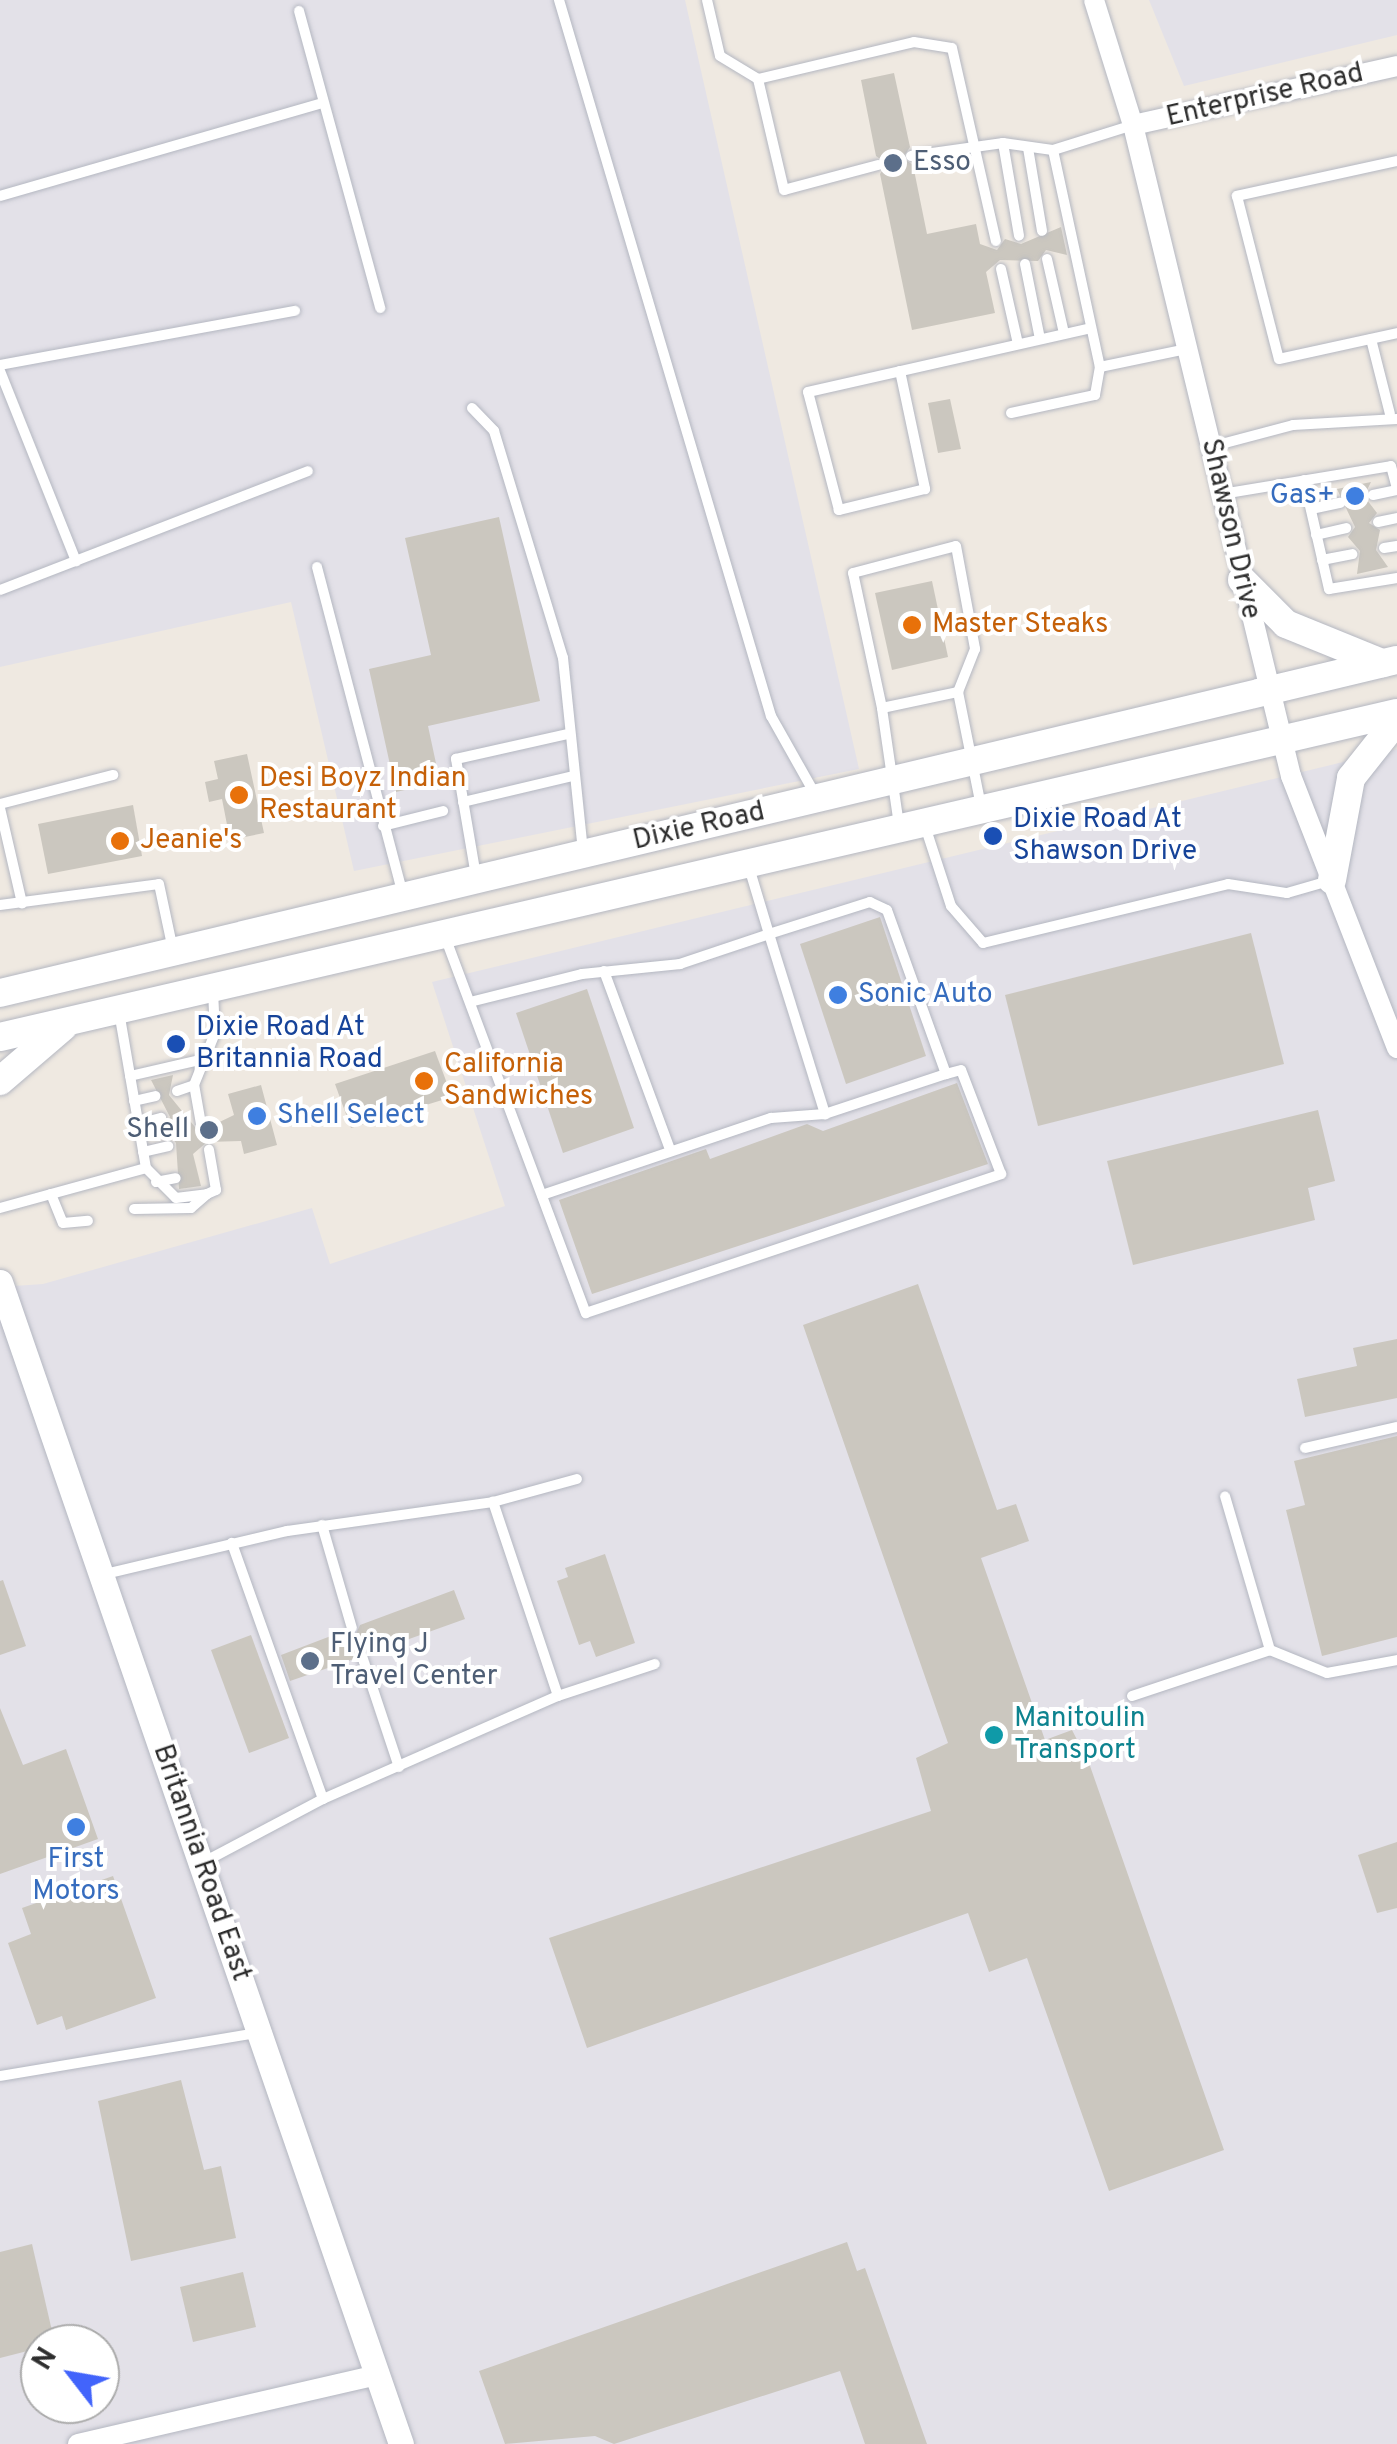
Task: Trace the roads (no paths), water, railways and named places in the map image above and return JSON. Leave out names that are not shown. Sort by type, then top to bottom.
[{"type":"main road","points":[[1242,580],[1286,624],[1390,662]]},
{"type":"main road","name":"Dixie Road","points":[[0,993],[1390,662]]},
{"type":"main road","name":"Dixie Road","points":[[0,1036],[981,807],[1397,716]]},
{"type":"main road","points":[[1332,880],[1351,778],[1397,716]]},
{"type":"main road","points":[[0,977],[43,982]]},
{"type":"main road","points":[[0,1081],[73,1020]]},
{"type":"street","name":"Shawson Drive","points":[[1094,0],[1133,125],[1282,740],[1397,1048]]},
{"type":"street","name":"Enterprise Road","points":[[1133,125],[1397,66]]},
{"type":"street","name":"Britannia Road East","points":[[0,1282],[401,2444]]},
{"type":"street","points":[[78,2444],[376,2374]]},
{"type":"lane","points":[[559,0],[771,716],[818,798]]},
{"type":"lane","points":[[707,0],[720,56],[758,80],[784,190],[878,165]]},
{"type":"lane","points":[[299,11],[380,308]]},
{"type":"lane","points":[[758,80],[914,42],[952,48],[996,241]]},
{"type":"lane","points":[[0,196],[323,103]]},
{"type":"lane","points":[[911,156],[1003,143],[1053,150],[1133,125]]},
{"type":"lane","points":[[1003,143],[1019,236]]},
{"type":"lane","points":[[1028,148],[1042,232]]},
{"type":"lane","points":[[1011,413],[1095,394],[1100,368],[1053,150]]},
{"type":"lane","points":[[1397,161],[1237,196],[1279,359],[1397,333]]},
{"type":"lane","points":[[1047,259],[1064,333]]},
{"type":"lane","points":[[1024,264],[1040,339]]},
{"type":"lane","points":[[1001,268],[1018,344]]},
{"type":"lane","points":[[76,560],[0,368],[295,311]]},
{"type":"lane","points":[[900,371],[925,489],[839,510],[808,392],[1064,333],[1091,328]]},
{"type":"lane","points":[[1210,447],[1394,417],[1371,339]]},
{"type":"lane","points":[[1100,368],[1187,349]]},
{"type":"lane","points":[[472,408],[494,431],[563,658],[583,854]]},
{"type":"lane","points":[[1222,494],[1391,466],[1397,489],[1373,496]]},
{"type":"lane","points":[[0,590],[308,472]]},
{"type":"lane","points":[[1304,480],[1329,589],[1397,578]]},
{"type":"lane","points":[[1310,509],[1340,503]]},
{"type":"lane","points":[[1378,522],[1397,518]]},
{"type":"lane","points":[[1316,535],[1346,528]]},
{"type":"lane","points":[[981,807],[958,692],[975,649],[956,546],[853,574],[882,708],[888,782],[912,823],[950,906],[983,943],[1228,884],[1287,894],[1332,880]]},
{"type":"lane","points":[[1384,548],[1397,546]]},
{"type":"lane","points":[[1322,560],[1352,554]]},
{"type":"lane","points":[[317,567],[404,896]]},
{"type":"lane","points":[[882,708],[958,692]]},
{"type":"lane","points":[[477,879],[456,758],[568,734]]},
{"type":"lane","points":[[22,903],[0,806],[113,775]]},
{"type":"lane","points":[[464,802],[573,776]]},
{"type":"lane","points":[[384,826],[443,811]]},
{"type":"lane","points":[[748,862],[825,1114]]},
{"type":"lane","points":[[0,905],[159,884],[173,951]]},
{"type":"lane","points":[[470,1002],[604,971],[680,964],[769,934],[880,904],[946,1074]]},
{"type":"lane","points":[[444,933],[586,1313],[1001,1174],[961,1070],[825,1114],[771,1118],[542,1195]]},
{"type":"lane","points":[[604,971],[670,1149]]},
{"type":"lane","points":[[201,1124],[194,1084],[208,1058],[213,987]]},
{"type":"lane","points":[[118,1009],[146,1168],[176,1198],[207,1194],[216,1190],[210,1150]]},
{"type":"lane","points":[[130,1076],[208,1058]]},
{"type":"lane","points":[[177,1091],[194,1084]]},
{"type":"lane","points":[[134,1101],[155,1096]]},
{"type":"lane","points":[[183,1115],[198,1111]]},
{"type":"lane","points":[[138,1124],[161,1118]]},
{"type":"lane","points":[[143,1152],[168,1146]]},
{"type":"lane","points":[[0,1208],[146,1168]]},
{"type":"lane","points":[[198,1175],[213,1173]]},
{"type":"lane","points":[[156,1182],[176,1178]]},
{"type":"lane","points":[[50,1194],[63,1223],[88,1221]]},
{"type":"lane","points":[[134,1209],[191,1208],[207,1194]]},
{"type":"lane","points":[[1305,1448],[1397,1427]]},
{"type":"lane","points":[[102,1575],[322,1525],[493,1502],[577,1478]]},
{"type":"lane","points":[[1225,1496],[1270,1650]]},
{"type":"lane","points":[[493,1502],[558,1696]]},
{"type":"lane","points":[[322,1525],[352,1628]]},
{"type":"lane","points":[[232,1543],[323,1799]]},
{"type":"lane","points":[[1132,1696],[1270,1650],[1326,1673],[1397,1660]]},
{"type":"lane","points":[[362,1656],[399,1767]]},
{"type":"lane","points":[[200,1863],[323,1799],[558,1696],[655,1664]]},
{"type":"lane","points":[[0,2076],[259,2032]]},
{"type":"place","name":"Esso","points":[[893,163]]},
{"type":"place","name":"Gas+","points":[[1355,496]]},
{"type":"place","name":"Master Steaks","points":[[912,625]]},
{"type":"place","name":"Desi Boyz Indian Restaurant","points":[[239,795]]},
{"type":"place","name":"Dixie Road At Shawson Drive","points":[[993,836]]},
{"type":"place","name":"Jeanie's","points":[[120,841]]},
{"type":"place","name":"Sonic Auto","points":[[838,995]]},
{"type":"place","name":"Dixie Road At Britannia Road","points":[[176,1044]]},
{"type":"place","name":"California Sandwiches","points":[[424,1081]]},
{"type":"place","name":"Shell Select","points":[[257,1116]]},
{"type":"place","name":"Shell","points":[[209,1130]]},
{"type":"place","name":"Flying J Travel Center","points":[[310,1661]]},
{"type":"place","name":"Manitoulin Transport","points":[[994,1735]]},
{"type":"place","name":"First Motors","points":[[76,1827]]}]
